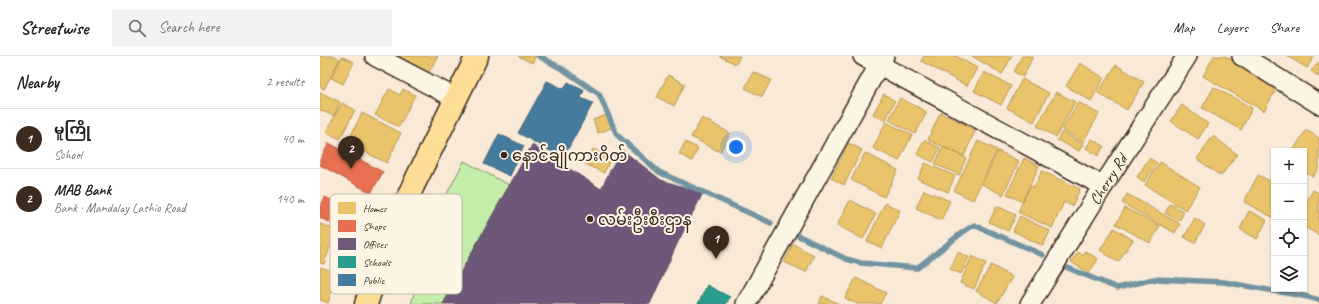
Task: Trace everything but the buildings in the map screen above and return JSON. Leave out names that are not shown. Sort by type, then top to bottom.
[{"type":"highway","points":[[409,194],[477,56]]},
{"type":"highway","points":[[366,304],[369,294]]},
{"type":"street","points":[[375,56],[457,99]]},
{"type":"street","name":"Cherry Rd","points":[[1030,304],[1103,186],[1187,56]]},
{"type":"street","points":[[1242,56],[1319,104]]},
{"type":"street","points":[[746,304],[875,59],[1103,186]]},
{"type":"green space","points":[[464,161],[509,185],[462,270],[462,194],[447,194]]},
{"type":"green space","points":[[414,294],[449,294],[443,304],[411,304]]},
{"type":"waterway","points":[[539,56],[564,70],[599,94],[617,135],[659,172],[771,223]]},
{"type":"waterway","points":[[799,236],[846,259],[861,263],[917,268],[974,225],[1043,255]]},
{"type":"waterway","points":[[1068,268],[1117,288],[1154,279],[1224,282],[1319,300]]},
{"type":"place","name":"နောင်ချိုကားဂိတ်","points":[[504,155]]},
{"type":"place","name":"MAB Bank","points":[[351,169]]},
{"type":"place","name":"လမ်းဦးစီးဌာန","points":[[590,219]]},
{"type":"place","name":"မူကြို","points":[[716,259]]}]
